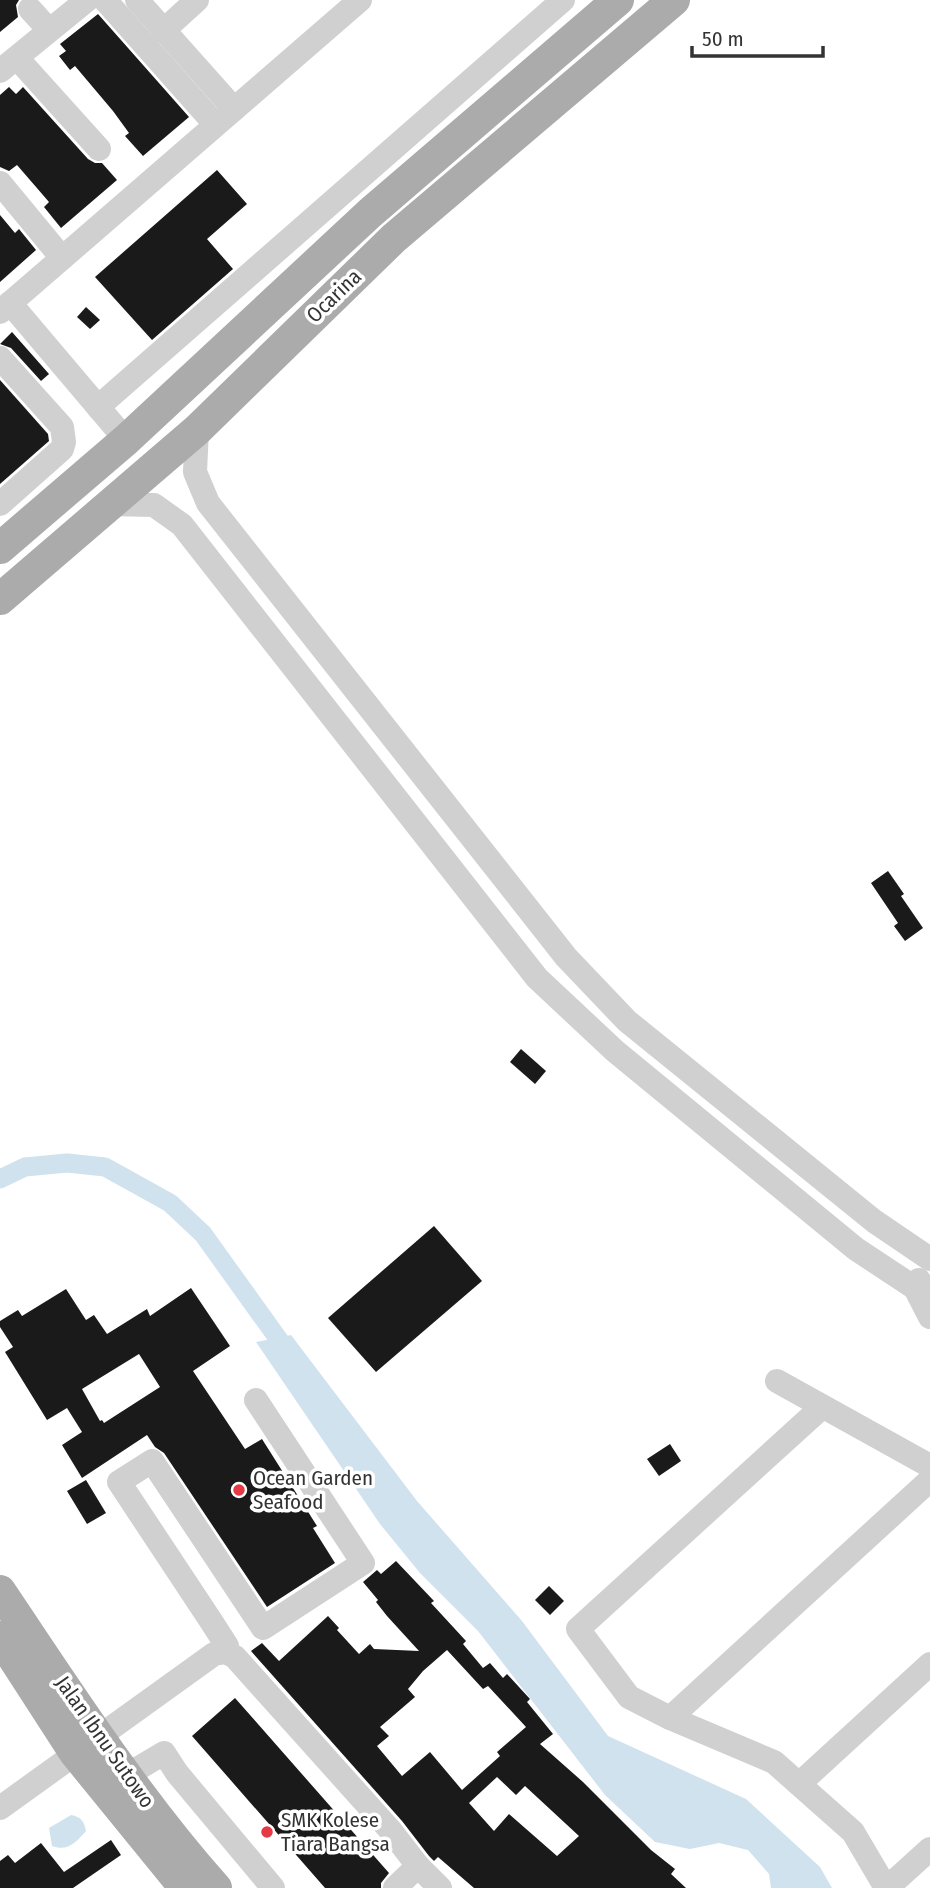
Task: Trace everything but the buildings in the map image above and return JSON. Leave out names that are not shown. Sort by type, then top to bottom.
[{"type":"main road","name":"Ocarina","points":[[0,548],[126,440],[370,213],[618,0]]},
{"type":"main road","name":"Ocarina","points":[[0,599],[197,430],[394,238],[674,0]]},
{"type":"main road","points":[[370,213],[394,238]]},
{"type":"main road","name":"Jalan Ibnu Sutowo","points":[[0,1591],[92,1751],[185,1888]]},
{"type":"main road","name":"Jalan Ibnu Sutowo","points":[[0,1637],[92,1751],[127,1775],[216,1888]]},
{"type":"street","points":[[87,0],[8,65],[99,149]]},
{"type":"street","points":[[104,0],[215,124]]},
{"type":"street","points":[[137,0],[234,109]]},
{"type":"street","points":[[163,32],[197,0]]},
{"type":"street","points":[[126,440],[5,308],[360,0]]},
{"type":"street","points":[[98,407],[563,0]]},
{"type":"street","points":[[30,9],[49,30]]},
{"type":"street","points":[[0,183],[62,258]]},
{"type":"street","points":[[0,358],[62,427],[64,436],[62,449],[0,503]]},
{"type":"street","points":[[197,430],[195,471],[208,503],[566,957],[627,1021],[874,1222],[930,1259],[922,1291],[930,1317]]},
{"type":"street","points":[[109,504],[154,505],[182,525],[537,978],[615,1051],[856,1249],[922,1291]]},
{"type":"street","points":[[707,1127],[728,1103]]},
{"type":"street","points":[[776,1381],[930,1466]]},
{"type":"street","points":[[226,1652],[227,1646],[119,1482],[152,1461],[263,1628],[363,1563],[256,1400]]},
{"type":"street","points":[[822,1407],[578,1629],[629,1697],[670,1718],[774,1762],[853,1832],[886,1888],[930,1849]]},
{"type":"street","points":[[670,1718],[930,1480]]},
{"type":"street","points":[[211,1621],[244,1600]]},
{"type":"street","points":[[0,1825],[214,1654],[226,1652],[235,1657],[440,1888]]},
{"type":"street","points":[[799,1784],[930,1664]]},
{"type":"street","points":[[0,1808],[92,1751]]},
{"type":"street","points":[[127,1775],[164,1753],[272,1888]]},
{"type":"street","points":[[395,1888],[418,1866]]},
{"type":"water","points":[[291,1335],[417,1501],[522,1621],[608,1736],[746,1799],[820,1867],[832,1888],[771,1888],[769,1874],[748,1850],[719,1843],[690,1849],[655,1842],[605,1795],[478,1631],[420,1573],[380,1524],[256,1342]]},
{"type":"water","points":[[71,1815],[82,1820],[86,1831],[67,1847],[52,1846],[49,1828]]},
{"type":"waterway","points":[[0,1179],[25,1167],[67,1163],[105,1167],[170,1203],[203,1234],[292,1358]]},
{"type":"place","name":"Ocean Garden Seafood","points":[[239,1490]]},
{"type":"place","name":"SMK Kolese Tiara Bangsa","points":[[267,1832]]}]
